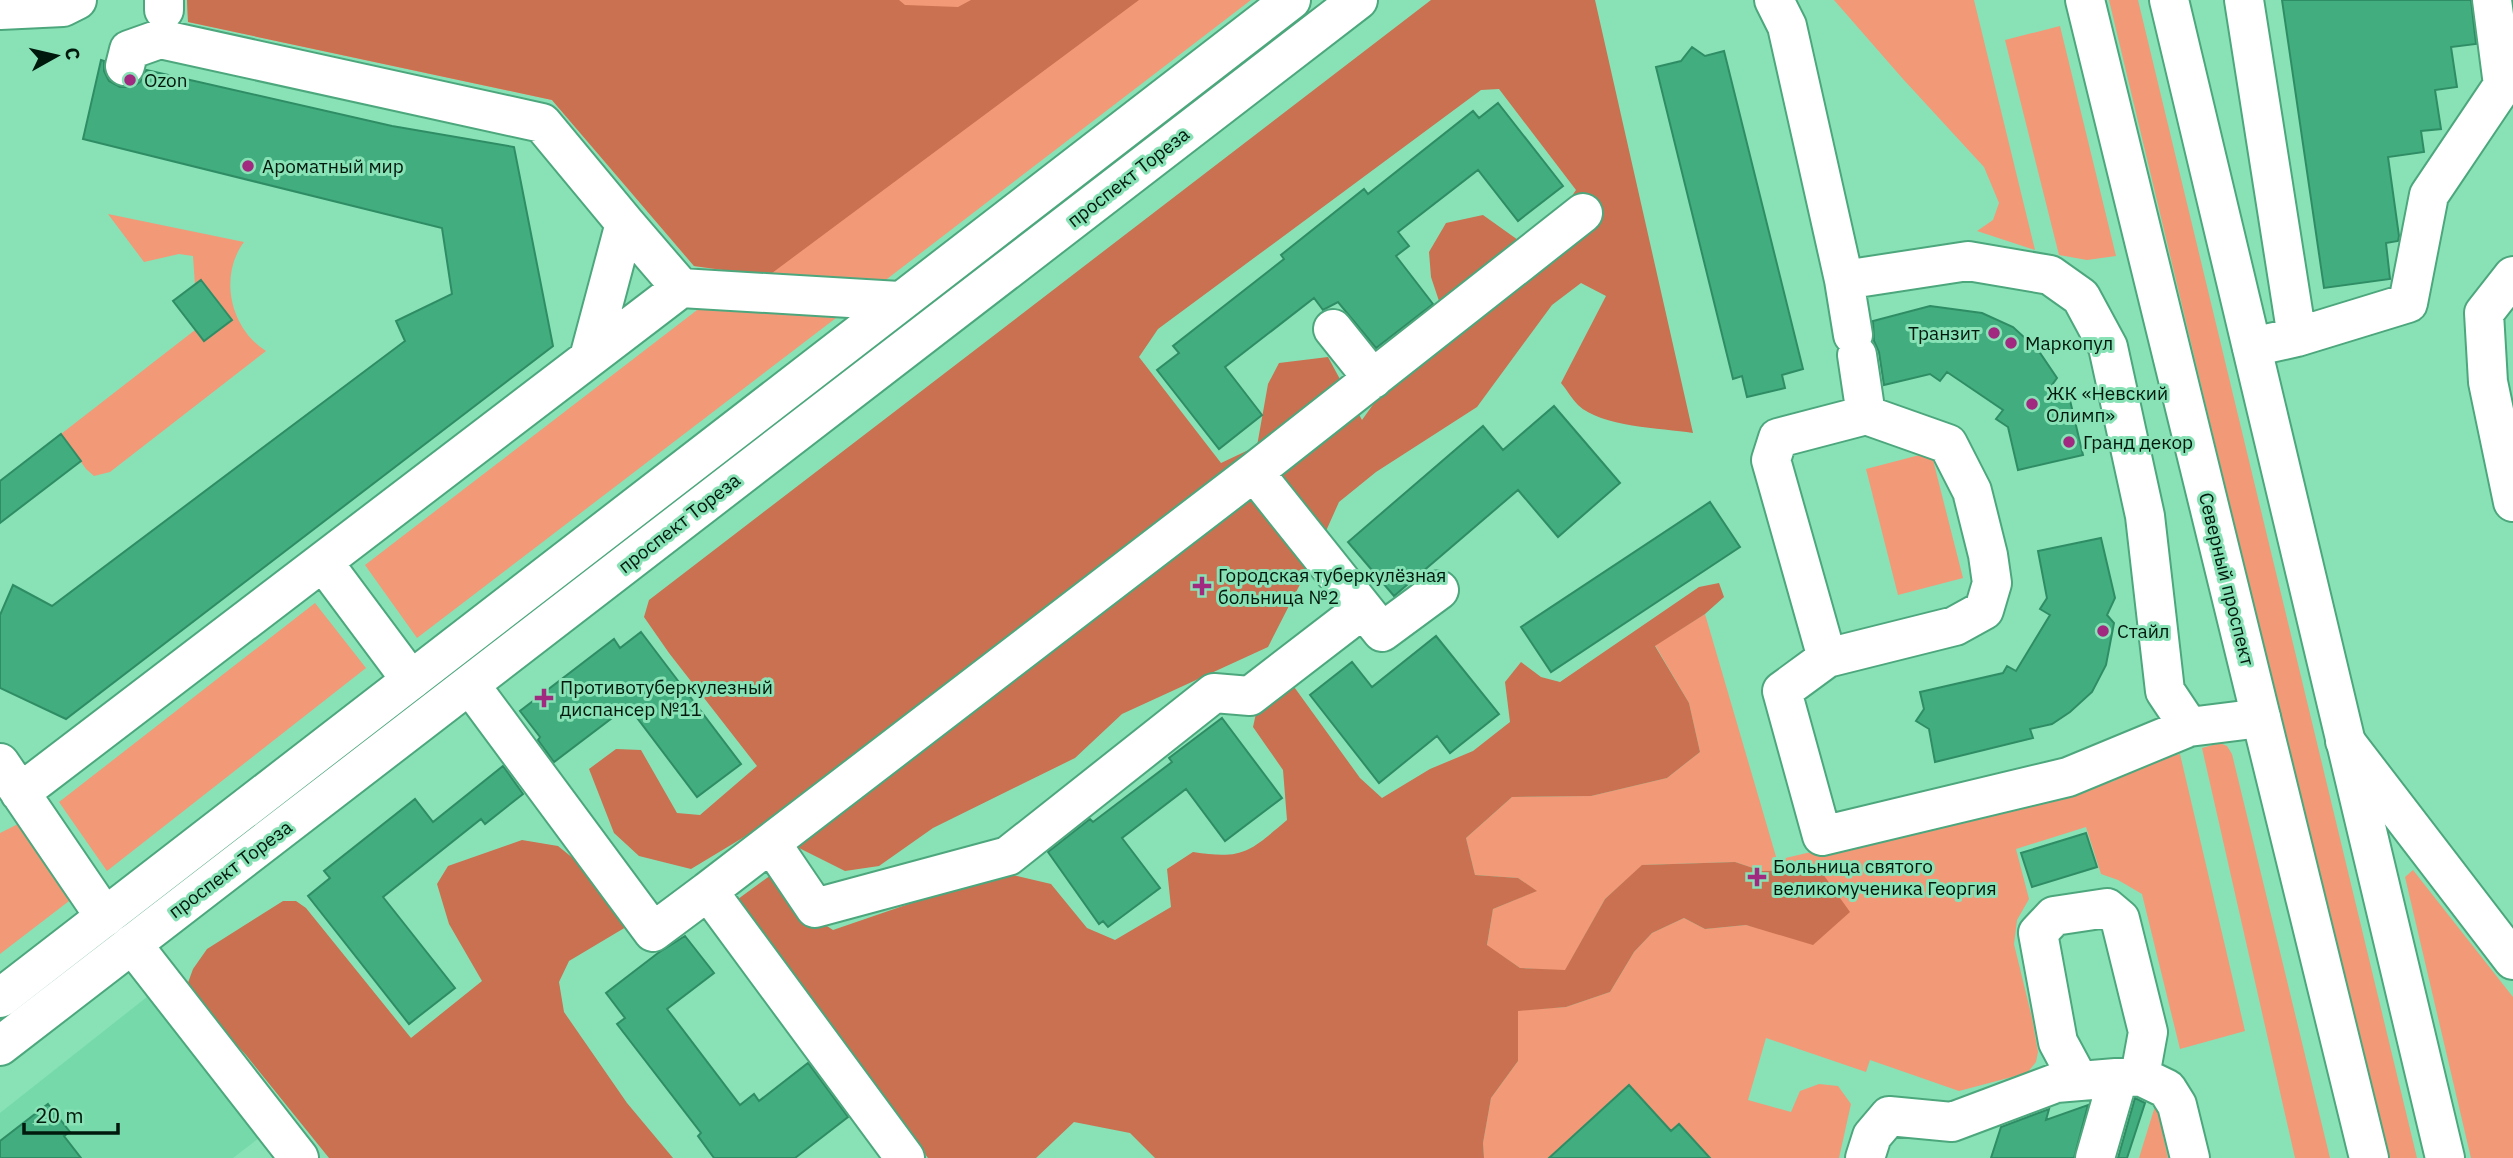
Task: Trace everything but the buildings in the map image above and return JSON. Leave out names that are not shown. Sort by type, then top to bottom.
[{"type":"main road","points":[[0,10],[63,7],[77,0]]},
{"type":"main road","name":"проспект Тореза","points":[[0,998],[1291,0]]},
{"type":"main road","name":"проспект Тореза","points":[[0,1046],[1358,0]]},
{"type":"main road","points":[[1774,0],[1787,26],[1844,281],[1866,415]]},
{"type":"main road","name":"Северный проспект","points":[[2085,0],[2369,1158]]},
{"type":"main road","points":[[2169,0],[2445,1158]]},
{"type":"main road","points":[[2244,0],[2297,337]]},
{"type":"main road","points":[[2252,347],[2297,337],[2408,303],[2428,195],[2503,85],[2492,0]]},
{"type":"main road","points":[[125,66],[129,50],[160,39],[542,123],[681,288]]},
{"type":"main road","points":[[470,685],[653,932],[1254,472],[1583,213]]},
{"type":"main road","points":[[589,358],[625,223]]},
{"type":"main road","points":[[1844,281],[1968,261],[2050,275],[2081,297],[2108,347],[2145,516],[2165,691],[2189,727]]},
{"type":"main road","points":[[2513,276],[2484,313],[2487,383],[2513,502]]},
{"type":"main road","points":[[105,917],[10,778],[323,562],[681,288],[899,301]]},
{"type":"main road","points":[[1333,329],[1373,379]]},
{"type":"main road","points":[[1828,658],[1771,460],[1778,438],[1866,415],[1948,444],[1972,491],[1992,583],[1984,610],[1955,626],[1828,658],[1782,691],[1822,836],[2068,778],[2189,727],[2261,718]]},
{"type":"main road","points":[[1254,472],[1382,632],[1439,590]]},
{"type":"main road","points":[[323,562],[411,680]]},
{"type":"main road","points":[[771,844],[815,908],[1009,856],[1214,693],[1250,696],[1363,609]]},
{"type":"main road","points":[[2345,741],[2513,960]]},
{"type":"main road","points":[[708,891],[905,1158]]},
{"type":"main road","points":[[2079,1081],[2058,1042],[2038,933],[2054,916],[2106,908],[2120,919],[2148,1032],[2095,1158]]},
{"type":"main road","points":[[132,944],[299,1158]]},
{"type":"main road","points":[[1865,1158],[1872,1136],[1889,1115],[1952,1122],[2056,1083],[2129,1077],[2167,1089],[2177,1105],[2190,1158]]},
{"type":"shaded area","points":[[187,0],[1251,0],[870,292],[694,266],[552,100],[188,22]]},
{"type":"shaded area","points":[[187,0],[899,0],[905,5],[958,7],[971,0],[1139,0],[768,276],[694,266],[552,100],[188,22]]},
{"type":"shaded area","points":[[1431,0],[1595,0],[1693,433],[1601,418],[1578,405],[1561,383],[1606,296],[1581,283],[1552,305],[1477,407],[1376,472],[1339,502],[1268,647],[1122,714],[1075,758],[933,828],[879,866],[845,871],[759,828],[691,869],[639,856],[614,833],[589,769],[616,749],[641,750],[677,813],[700,815],[757,766],[644,617],[649,600]],"holes":[[[1499,89],[1576,190],[1559,215],[1518,240],[1483,215],[1446,223],[1429,252],[1431,277],[1451,337],[1397,371],[1362,420],[1328,357],[1279,363],[1268,384],[1257,446],[1221,463],[1139,357],[1158,329],[1481,90]]]},
{"type":"shaded area","points":[[1834,0],[1974,0],[2035,250],[1977,231],[1993,220],[1999,203],[1984,167]]},
{"type":"shaded area","points":[[2109,0],[2138,0],[2417,1158],[2386,1158]]},
{"type":"shaded area","points":[[2060,26],[2116,256],[2087,260],[2059,255],[2005,40]]},
{"type":"shaded area","points":[[108,214],[244,242],[232,271],[232,301],[244,330],[266,351],[110,472],[94,476],[61,434],[195,330],[204,341],[232,320],[202,280],[195,285],[193,256],[179,254],[144,262]]},
{"type":"shaded area","points":[[701,307],[836,318],[417,638],[365,565]]},
{"type":"shaded area","points":[[1931,452],[1963,578],[1898,595],[1866,469]]},
{"type":"shaded area","points":[[1719,583],[1724,597],[1705,614],[1655,646],[1689,703],[1700,752],[1667,778],[1591,796],[1512,797],[1466,838],[1475,875],[1518,878],[1537,891],[1493,909],[1487,945],[1520,968],[1565,970],[1605,899],[1642,865],[1735,862],[1762,871],[1820,870],[1850,912],[1813,945],[1746,925],[1705,929],[1684,918],[1652,933],[1634,952],[1610,992],[1566,1007],[1518,1011],[1518,1061],[1491,1098],[1483,1143],[1484,1158],[1155,1158],[1130,1133],[1074,1122],[1036,1158],[928,1158],[734,902],[771,875],[798,907],[833,930],[932,896],[1008,874],[1051,884],[1087,928],[1115,940],[1171,907],[1167,869],[1193,852],[1224,855],[1245,851],[1287,820],[1283,770],[1253,727],[1257,709],[1292,684],[1360,778],[1382,798],[1430,769],[1473,751],[1510,722],[1505,682],[1521,662],[1541,677],[1560,682],[1699,587]]},
{"type":"shaded area","points":[[315,603],[366,668],[107,871],[59,802]]},
{"type":"shaded area","points":[[1705,614],[1777,860],[2114,781],[2135,766],[2180,754],[2245,1031],[2180,1049],[2142,894],[2101,874],[2086,827],[2016,849],[2029,899],[2017,920],[2014,944],[2038,1052],[2036,1062],[2027,1073],[1959,1091],[1870,1060],[1866,1072],[1766,1038],[1748,1100],[1791,1112],[1800,1091],[1819,1084],[1838,1086],[1851,1104],[1839,1158],[1484,1158],[1483,1143],[1491,1098],[1518,1061],[1518,1010],[1566,1007],[1610,992],[1634,952],[1652,933],[1684,918],[1705,929],[1746,925],[1770,930],[1820,870],[1762,871],[1735,862],[1643,865],[1605,899],[1565,971],[1520,968],[1487,946],[1493,909],[1536,891],[1518,878],[1475,875],[1466,838],[1512,797],[1591,796],[1667,778],[1700,752],[1689,703],[1655,645]]},
{"type":"shaded area","points":[[2220,743],[2227,746],[2232,754],[2330,1158],[2295,1158],[2202,748]]},
{"type":"shaded area","points":[[20,823],[73,898],[0,954],[0,833]]},
{"type":"shaded area","points":[[522,840],[558,846],[595,876],[626,927],[569,961],[559,982],[564,1012],[627,1103],[673,1158],[329,1158],[246,1055],[185,991],[193,969],[207,949],[283,901],[296,901],[306,908],[411,1038],[482,981],[449,924],[437,884],[448,866]]},
{"type":"shaded area","points":[[2413,870],[2513,997],[2513,1158],[2471,1158],[2405,877]]},
{"type":"shaded area","points":[[152,993],[264,1134],[233,1158],[0,1158],[0,1113]]},
{"type":"shaded area","points":[[2156,1103],[2168,1158],[2139,1158]]},
{"type":"place","name":"Ozon","points":[[130,80]]},
{"type":"place","name":"Ароматный мир","points":[[248,166]]},
{"type":"place","name":"Транзит","points":[[1994,333]]},
{"type":"place","name":"Маркопул","points":[[2011,343]]},
{"type":"place","name":"ЖК «Невский Олимп»","points":[[2032,404]]},
{"type":"place","name":"Гранд декор","points":[[2069,442]]},
{"type":"place","name":"Городская туберкулёзная больница №2","points":[[1202,586]]},
{"type":"place","name":"Стайл","points":[[2103,631]]},
{"type":"place","name":"Противотуберкулезный диспансер №11","points":[[544,698]]},
{"type":"place","name":"Больница святого великомученика Георгия","points":[[1757,877]]}]
